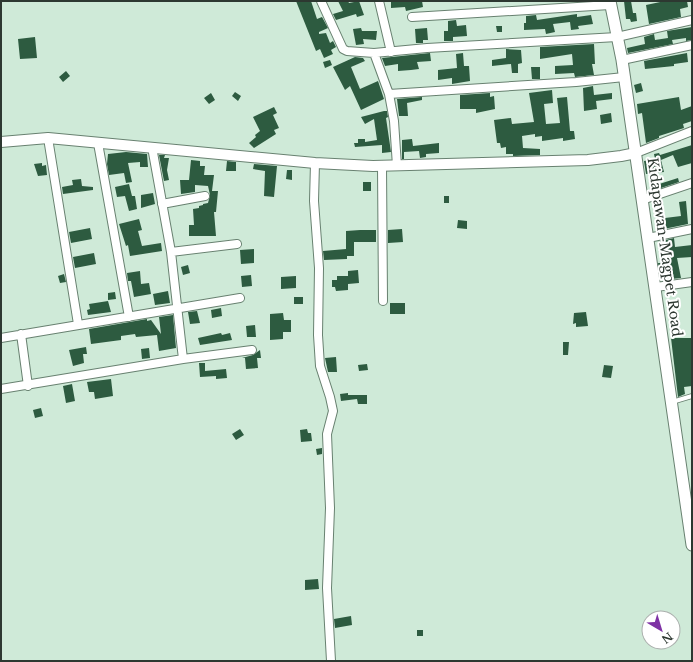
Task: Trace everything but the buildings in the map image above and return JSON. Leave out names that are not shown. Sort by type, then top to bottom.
[{"type":"main road","name":"Kidapawan-Magpet Road","points":[[610,3],[622,60],[656,287],[692,545]]},
{"type":"street","points":[[321,1],[343,49],[347,51],[374,54],[617,36],[692,20]]},
{"type":"street","points":[[378,1],[391,52]]},
{"type":"street","points":[[412,17],[610,3]]},
{"type":"street","points":[[622,60],[692,45]]},
{"type":"street","points":[[374,54],[389,94],[394,121],[397,166]]},
{"type":"street","points":[[389,94],[576,82],[624,77]]},
{"type":"street","points":[[1,142],[48,138],[315,163],[397,166],[588,160],[636,153],[692,131]]},
{"type":"street","points":[[48,138],[78,324]]},
{"type":"street","points":[[98,143],[129,317]]},
{"type":"street","points":[[152,147],[171,252],[183,359]]},
{"type":"street","points":[[315,163],[314,201],[318,268],[320,366],[333,407],[327,434],[329,444],[330,508],[327,588],[331,661]]},
{"type":"street","points":[[382,166],[383,301]]},
{"type":"street","points":[[642,200],[692,183]]},
{"type":"street","points":[[162,204],[205,196]]},
{"type":"street","points":[[648,238],[692,229]]},
{"type":"street","points":[[171,252],[237,244]]},
{"type":"street","points":[[656,287],[692,282]]},
{"type":"street","points":[[1,338],[78,324],[129,317],[177,307],[240,298]]},
{"type":"street","points":[[21,334],[28,386]]},
{"type":"street","points":[[1,389],[28,386],[183,359],[252,350]]},
{"type":"lane","points":[[672,402],[692,396]]}]
